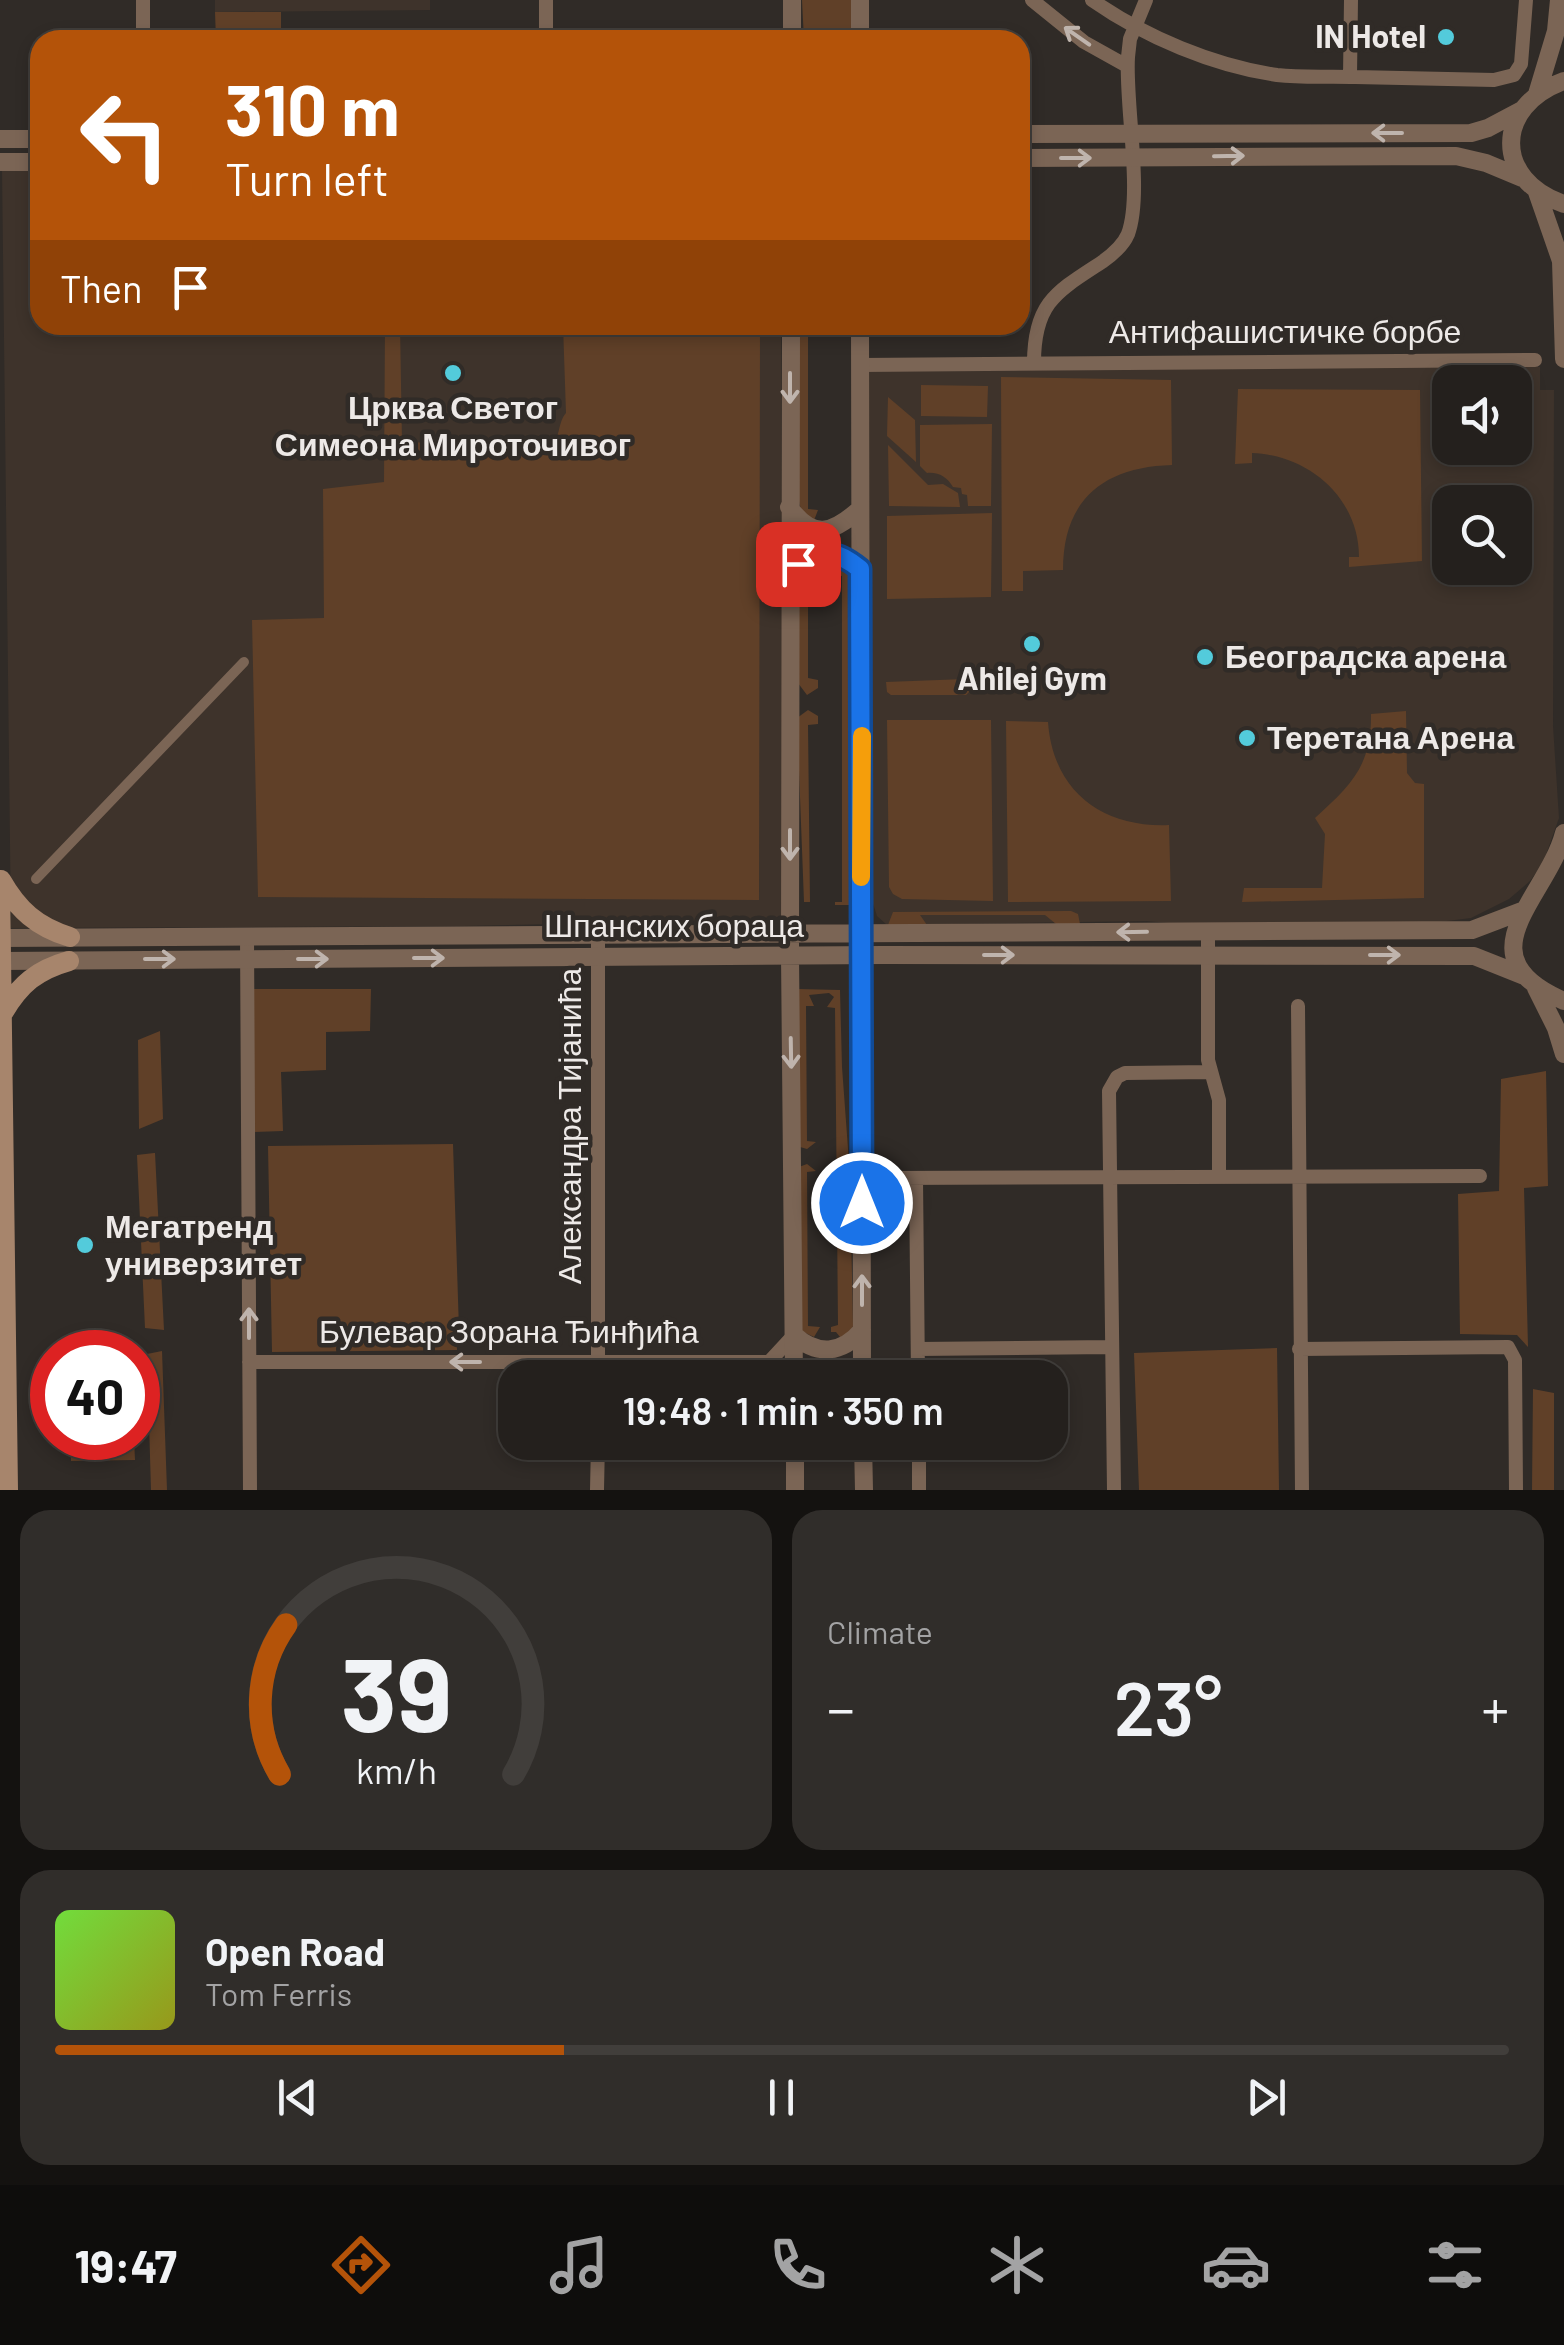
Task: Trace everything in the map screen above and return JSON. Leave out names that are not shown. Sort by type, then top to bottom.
[{"type":"main road","points":[[0,880],[15,905],[34,922],[70,937]]},
{"type":"main road","points":[[0,880],[8,1490]]},
{"type":"main road","points":[[2,1015],[26,981],[44,968],[69,960]]},
{"type":"street","points":[[143,0],[144,30]]},
{"type":"street","points":[[546,0],[546,30]]},
{"type":"street","points":[[792,0],[792,30]]},
{"type":"street","points":[[860,0],[860,30]]},
{"type":"street","points":[[1032,0],[1084,42],[1127,66]]},
{"type":"street","points":[[1092,0],[1168,41],[1240,67],[1282,75],[1504,80],[1514,75],[1521,64],[1526,0]]},
{"type":"street","name":"Антифашистичке борбе","points":[[1034,363],[1038,322],[1050,299],[1113,254],[1128,236],[1132,208],[1127,66],[1134,24],[1146,0]]},
{"type":"street","points":[[1350,76],[1351,0]]},
{"type":"street","points":[[1559,0],[1556,31],[1536,94],[1522,110],[1510,140],[1512,162],[1522,178],[1537,192],[1564,204]]},
{"type":"street","points":[[1536,94],[1564,81]]},
{"type":"street","points":[[1030,134],[1471,133],[1522,110]]},
{"type":"street","points":[[0,139],[30,139]]},
{"type":"street","points":[[1030,158],[1413,155],[1469,158],[1522,178]]},
{"type":"street","points":[[0,162],[30,162]]},
{"type":"street","points":[[1537,192],[1561,261],[1564,359]]},
{"type":"street","points":[[791,335],[794,1360]]},
{"type":"street","points":[[860,335],[862,1360]]},
{"type":"street","name":"Антифашистичке борбе","points":[[860,365],[1535,360]]},
{"type":"street","points":[[789,507],[812,530],[822,531],[845,523],[860,509]]},
{"type":"street","points":[[789,578],[809,554],[824,552],[848,559],[860,569]]},
{"type":"street","points":[[36,879],[244,662]]},
{"type":"street","points":[[1564,833],[1552,865],[1515,926],[1514,949],[1556,1028],[1564,1054]]},
{"type":"street","points":[[1537,892],[1564,880]]},
{"type":"street","name":"Шпанских бораца","points":[[0,938],[1472,930],[1522,911]]},
{"type":"street","points":[[1208,931],[1210,1072],[1219,1100],[1219,1176]]},
{"type":"street","name":"Александра Тијанића","points":[[598,934],[598,1360]]},
{"type":"street","points":[[247,936],[250,1490]]},
{"type":"street","name":"Шпанских бораца","points":[[0,961],[860,955],[1474,956],[1564,1001]]},
{"type":"street","points":[[1298,1006],[1302,1490]]},
{"type":"street","points":[[1114,1490],[1109,1092],[1117,1077],[1125,1073],[1210,1072]]},
{"type":"street","points":[[862,1153],[889,1178]]},
{"type":"street","points":[[862,1203],[875,1185],[889,1178],[1480,1176]]},
{"type":"street","points":[[916,1178],[918,1360]]},
{"type":"street","points":[[794,1335],[811,1347],[834,1350],[849,1343],[862,1330]]},
{"type":"street","points":[[771,1360],[794,1335]]},
{"type":"street","points":[[918,1348],[1111,1347]]},
{"type":"street","points":[[1300,1349],[1508,1348],[1515,1360],[1516,1490]]},
{"type":"street","name":"Булевар Зорана Ђинђића","points":[[249,1362],[498,1368]]},
{"type":"street","points":[[597,1490],[598,1460]]},
{"type":"street","points":[[794,1460],[795,1490]]},
{"type":"street","points":[[863,1460],[864,1490]]},
{"type":"street","points":[[919,1460],[919,1490]]},
{"type":"shaded area","points":[[215,0],[430,0],[430,10],[215,12]]},
{"type":"shaded area","points":[[802,0],[852,0],[852,30],[804,30]]},
{"type":"shaded area","points":[[215,12],[281,12],[281,30],[216,30]]},
{"type":"shaded area","points":[[30,168],[30,335],[781,335],[784,919],[465,926],[11,928],[2,169]]},
{"type":"shaded area","points":[[385,335],[400,335],[402,442],[498,443],[540,450],[553,444],[566,413],[563,335],[760,335],[759,900],[258,897],[252,620],[324,618],[323,489],[384,482]]},
{"type":"shaded area","points":[[798,335],[808,335],[808,509],[818,510],[813,523],[802,514],[798,497]]},
{"type":"shaded area","points":[[1432,367],[1432,465],[1532,465],[1532,367],[1540,367],[1540,390],[1554,390],[1553,726],[1559,818],[1543,863],[1509,899],[1471,918],[1439,922],[887,925],[877,916],[869,891],[868,368]]},
{"type":"shaded area","points":[[1001,377],[1171,380],[1172,465],[1126,472],[1092,492],[1070,524],[1063,570],[1023,571],[1023,591],[1002,591]]},
{"type":"shaded area","points":[[921,385],[988,386],[987,417],[921,416]]},
{"type":"shaded area","points":[[1238,389],[1420,390],[1422,561],[1349,567],[1349,557],[1359,557],[1357,536],[1350,516],[1327,484],[1311,471],[1273,456],[1252,453],[1252,463],[1235,464]]},
{"type":"shaded area","points":[[888,397],[915,420],[916,462],[887,436]]},
{"type":"shaded area","points":[[992,424],[991,506],[968,506],[967,495],[962,494],[961,488],[920,466],[920,425]]},
{"type":"shaded area","points":[[888,445],[928,485],[943,484],[958,493],[960,507],[889,506]]},
{"type":"shaded area","points":[[992,513],[991,597],[887,599],[887,516]]},
{"type":"shaded area","points":[[812,563],[817,567],[817,575],[808,576],[808,678],[818,680],[818,688],[807,695],[798,683],[798,583],[800,571]]},
{"type":"shaded area","points":[[842,564],[849,576],[851,593],[849,905],[835,905],[842,902],[842,576],[832,575],[832,566]]},
{"type":"shaded area","points":[[992,678],[990,686],[966,695],[891,695],[886,682]]},
{"type":"shaded area","points":[[808,710],[818,716],[818,724],[808,725],[810,902],[804,902],[797,718]]},
{"type":"shaded area","points":[[1406,711],[1407,773],[1415,783],[1424,784],[1424,898],[1242,902],[1244,888],[1322,888],[1325,834],[1315,818],[1339,796],[1363,761],[1371,714]]},
{"type":"shaded area","points":[[887,720],[991,720],[993,901],[902,899],[893,894],[889,887]]},
{"type":"shaded area","points":[[1006,721],[1048,722],[1052,746],[1071,786],[1103,812],[1123,820],[1169,825],[1171,901],[1008,902]]},
{"type":"shaded area","points":[[893,912],[1078,914],[1080,924],[1056,924],[1045,915],[920,915],[927,925],[888,925]]},
{"type":"shaded area","points":[[254,989],[371,989],[370,1031],[326,1032],[326,1070],[281,1072],[283,1131],[254,1132]]},
{"type":"shaded area","points":[[796,989],[840,990],[850,1176],[853,1326],[848,1337],[831,1332],[831,1327],[838,1325],[835,1008],[827,1007],[834,997],[829,993],[809,995],[814,1006],[806,1006],[807,1141],[816,1142],[807,1149],[800,1147]]},
{"type":"shaded area","points":[[160,1031],[163,1119],[139,1129],[138,1040]]},
{"type":"shaded area","points":[[1546,1071],[1548,1186],[1524,1188],[1528,1347],[1517,1335],[1460,1334],[1458,1194],[1499,1191],[1501,1079]]},
{"type":"shaded area","points":[[453,1144],[457,1350],[272,1352],[268,1146]]},
{"type":"shaded area","points":[[155,1153],[164,1330],[145,1328],[137,1155]]},
{"type":"shaded area","points":[[807,1164],[816,1171],[807,1172],[808,1326],[820,1327],[814,1337],[799,1330],[799,1167]]},
{"type":"shaded area","points":[[1277,1348],[1279,1490],[1139,1490],[1134,1353]]},
{"type":"shaded area","points":[[160,1351],[167,1490],[151,1490],[150,1460],[160,1460]]},
{"type":"shaded area","points":[[1533,1389],[1554,1393],[1554,1490],[1532,1490]]},
{"type":"slow traffic","points":[[861,877],[862,736]]},
{"type":"place","name":"IN Hotel","points":[[1446,37]]},
{"type":"place","name":"Црква Светог Симеона Мироточивог","points":[[453,373]]},
{"type":"place","name":"Ahilej Gym","points":[[1032,644]]},
{"type":"place","name":"Београдска арена","points":[[1205,657]]},
{"type":"place","name":"Теретана Арена","points":[[1247,738]]},
{"type":"place","name":"Мегатренд универзитет","points":[[85,1245]]},
{"type":"route","points":[[798,564],[809,554],[824,552],[848,559],[860,569],[862,1203]]}]
